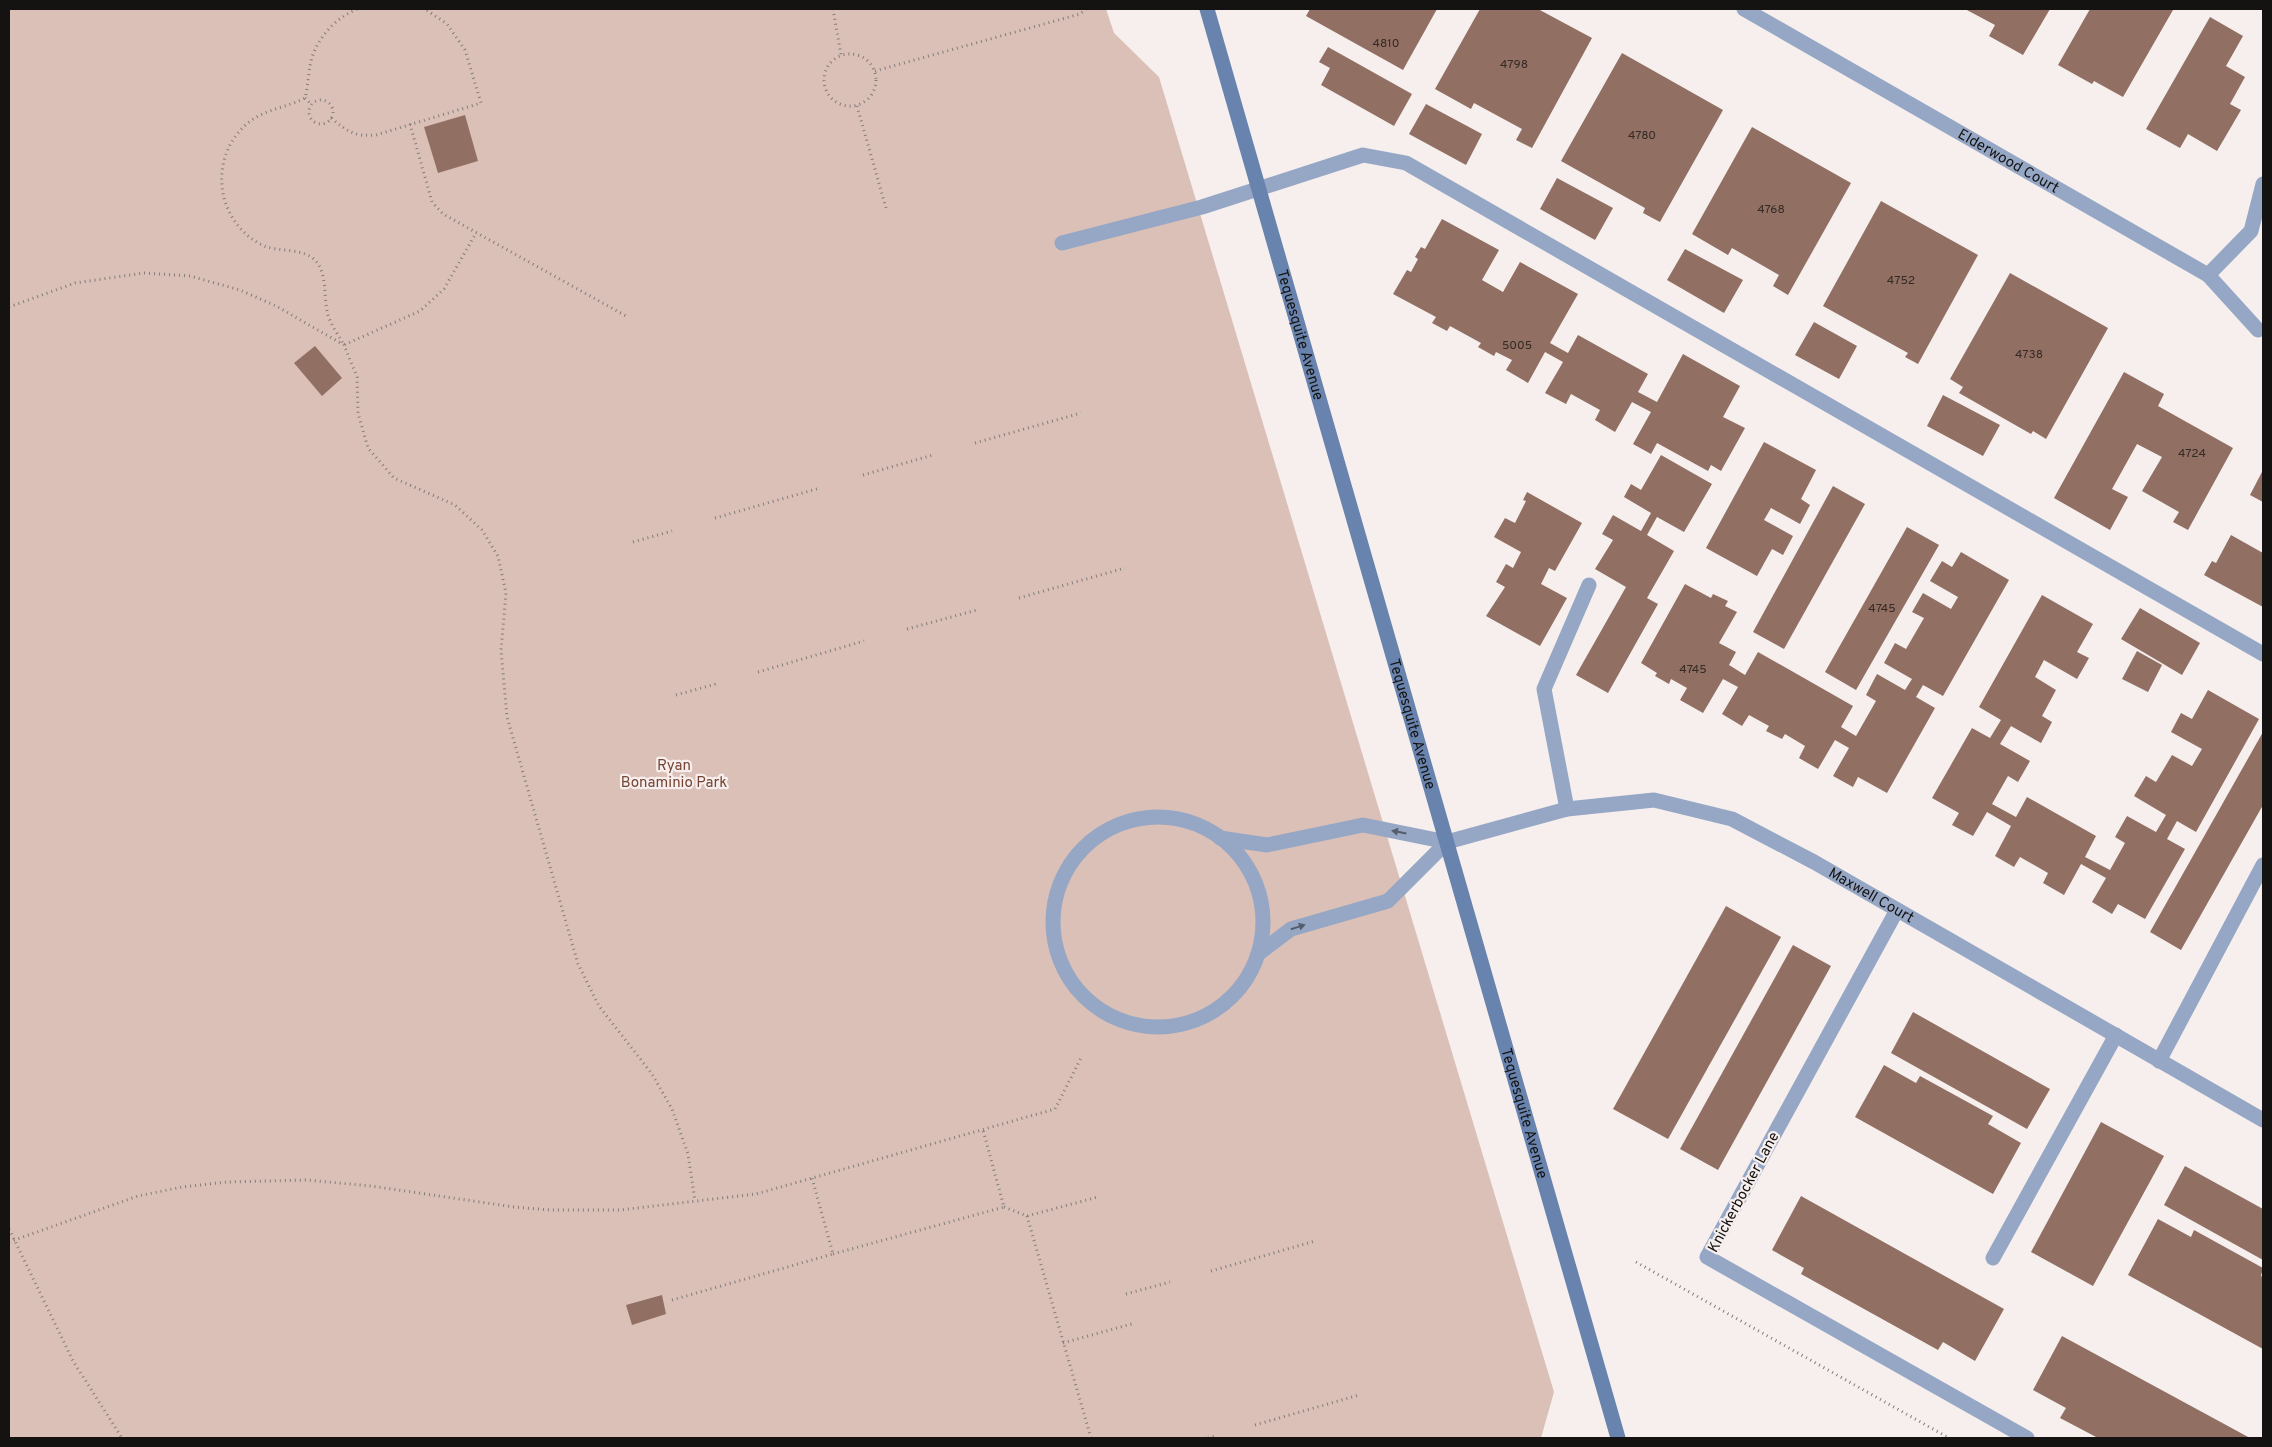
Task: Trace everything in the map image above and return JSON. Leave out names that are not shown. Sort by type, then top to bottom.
[{"type":"street","name":"Tequesquite Avenue","points":[[1207,9],[1618,1438]]},
{"type":"street","name":"Elderwood Court","points":[[1744,9],[2208,275],[2258,330]]},
{"type":"street","points":[[1062,243],[1202,207],[1363,155],[1406,163],[2263,654]]},
{"type":"street","points":[[2208,275],[2251,231],[2263,184]]},
{"type":"street","points":[[1567,808],[1544,689],[1590,585]]},
{"type":"street","name":"Maxwell Court","points":[[1447,842],[1567,808],[1654,800],[1732,819],[1814,862],[2263,1120]]},
{"type":"street","points":[[1158,817],[1190,822],[1220,838],[1243,861],[1258,890],[1263,921],[1258,954],[1248,977],[1232,997],[1204,1017],[1171,1027],[1136,1026],[1112,1017],[1090,1003],[1072,983],[1057,954],[1052,921],[1058,888],[1073,859],[1098,836],[1126,822],[1158,817]]},
{"type":"street","points":[[1220,838],[1267,845],[1363,825],[1447,842]]},
{"type":"street","points":[[1258,954],[1291,929],[1388,901],[1447,842]]},
{"type":"street","points":[[2159,1060],[2263,865]]},
{"type":"street","name":"Knickerbocker Lane","points":[[1896,910],[1706,1257],[2028,1438]]},
{"type":"street","points":[[1993,1258],[2116,1035]]},
{"type":"path","points":[[305,98],[313,53],[328,30],[344,14],[357,9]]},
{"type":"path","points":[[331,118],[350,133],[364,136],[376,135],[481,103],[464,50],[447,24],[425,9]]},
{"type":"path","points":[[833,9],[841,55]]},
{"type":"path","points":[[876,71],[1080,14],[1086,9]]},
{"type":"path","points":[[850,53],[865,58],[876,71],[876,88],[872,96],[857,106],[839,104],[827,92],[824,74],[828,66],[841,55],[850,53]]},
{"type":"path","points":[[305,98],[312,105]]},
{"type":"path","points":[[305,98],[253,120],[230,142],[222,163],[221,182],[224,200],[230,215],[246,234],[263,245],[280,251],[305,254],[313,258],[319,265],[328,315],[344,345],[357,377],[358,412],[368,448],[394,478],[455,504],[482,530],[498,556],[506,593],[501,650],[507,717],[578,964],[599,1006],[652,1074],[672,1109],[688,1154],[695,1201]]},
{"type":"path","points":[[322,100],[329,104],[333,110],[331,118],[322,124],[315,122],[309,112],[312,105],[322,100]]},
{"type":"path","points":[[857,106],[886,208]]},
{"type":"path","points":[[410,124],[432,202],[444,214],[626,316]]},
{"type":"path","points":[[344,345],[420,311],[444,289],[476,233]]},
{"type":"path","points":[[9,307],[75,283],[144,273],[190,276],[240,290],[276,306],[344,345]]},
{"type":"path","points":[[975,443],[1081,412]]},
{"type":"path","points":[[863,476],[933,455]]},
{"type":"path","points":[[715,518],[820,488]]},
{"type":"path","points":[[633,542],[672,531]]},
{"type":"path","points":[[1020,598],[1125,568]]},
{"type":"path","points":[[907,629],[977,610]]},
{"type":"path","points":[[758,672],[864,642]]},
{"type":"path","points":[[676,695],[716,684]]},
{"type":"path","points":[[9,1242],[138,1196],[182,1187],[227,1182],[316,1181],[371,1186],[514,1207],[550,1210],[620,1210],[756,1194],[1055,1109],[1081,1058]]},
{"type":"path","points":[[983,1130],[1004,1207]]},
{"type":"path","points":[[812,1178],[833,1254]]},
{"type":"path","points":[[672,1300],[1004,1207],[1027,1216],[1098,1197]]},
{"type":"path","points":[[1027,1216],[1090,1438]]},
{"type":"path","points":[[9,1229],[73,1361],[122,1438]]},
{"type":"path","points":[[1211,1271],[1315,1241]]},
{"type":"path","points":[[1636,1262],[1949,1438]]},
{"type":"path","points":[[1126,1294],[1170,1282]]},
{"type":"path","points":[[1064,1343],[1134,1324]]},
{"type":"path","points":[[1255,1425],[1359,1395]]},
{"type":"path","points":[[1208,1438],[1215,1436]]},
{"type":"green space","name":"Ryan Bonaminio Park","points":[[9,9],[1106,9],[1114,33],[1159,77],[1554,1392],[1541,1438],[9,1438]]},
{"type":"building","points":[[1310,9],[1437,9],[1403,70],[1306,16]]},
{"type":"building","points":[[1480,9],[1538,9],[1592,38],[1532,148],[1516,140],[1522,129],[1474,103],[1471,109],[1435,89]]},
{"type":"building","points":[[1965,9],[2050,9],[2023,55],[1989,36],[1995,25]]},
{"type":"building","points":[[2090,9],[2173,10],[2123,97],[2094,81],[2092,84],[2058,65]]},
{"type":"building","points":[[2210,17],[2243,36],[2226,66],[2245,77],[2230,104],[2241,110],[2217,151],[2188,134],[2180,148],[2146,129]]},
{"type":"building","points":[[1328,47],[1412,94],[1394,126],[1321,85],[1330,68],[1319,62]]},
{"type":"building","points":[[1622,53],[1723,110],[1660,222],[1643,213],[1645,208],[1561,161]]},
{"type":"building","points":[[1426,104],[1482,134],[1466,165],[1409,134]]},
{"type":"building","points":[[465,115],[478,161],[438,173],[424,127]]},
{"type":"building","points":[[1752,127],[1851,183],[1788,295],[1773,286],[1779,275],[1732,248],[1728,255],[1692,234]]},
{"type":"building","points":[[1557,178],[1613,208],[1595,240],[1540,209]]},
{"type":"building","points":[[1881,201],[1978,255],[1918,364],[1905,357],[1908,353],[1823,306]]},
{"type":"building","points":[[1442,219],[1499,250],[1482,280],[1503,292],[1520,262],[1578,294],[1550,343],[1568,353],[1578,335],[1648,374],[1638,392],[1657,402],[1683,354],[1740,386],[1723,417],[1745,428],[1721,471],[1711,465],[1708,471],[1657,443],[1651,454],[1633,444],[1651,412],[1632,402],[1615,432],[1595,420],[1600,410],[1571,394],[1566,404],[1545,393],[1563,362],[1545,352],[1528,383],[1506,370],[1512,360],[1496,352],[1494,356],[1478,347],[1481,343],[1450,326],[1447,331],[1432,323],[1436,317],[1393,294],[1407,270],[1411,272],[1418,259],[1415,257],[1421,247],[1425,249]]},
{"type":"building","points":[[1685,249],[1743,280],[1724,313],[1667,280]]},
{"type":"building","points":[[2010,273],[2108,328],[2046,439],[2033,431],[2031,434],[1959,393],[1963,387],[1950,379]]},
{"type":"building","points":[[1814,322],[1857,346],[1839,379],[1795,355]]},
{"type":"building","points":[[315,346],[342,378],[322,396],[294,363]]},
{"type":"building","points":[[2124,372],[2164,394],[2158,406],[2233,448],[2188,530],[2173,522],[2179,512],[2142,491],[2162,457],[2137,444],[2112,489],[2128,497],[2110,530],[2054,498]]},
{"type":"building","points":[[1943,395],[2000,425],[1983,456],[1927,426]]},
{"type":"building","points":[[1764,442],[1816,470],[1801,499],[1810,505],[1800,524],[1771,508],[1764,520],[1793,536],[1783,555],[1772,549],[1757,576],[1706,548]]},
{"type":"building","points":[[1661,455],[1712,484],[1684,532],[1657,517],[1647,535],[1674,551],[1647,598],[1658,604],[1608,693],[1576,675],[1626,587],[1595,569],[1613,540],[1602,534],[1613,515],[1641,531],[1651,513],[1624,497],[1631,484],[1641,490]]},
{"type":"building","points":[[2263,470],[2263,502],[2250,495]]},
{"type":"building","points":[[1833,486],[1865,504],[1784,649],[1753,632]]},
{"type":"building","points":[[1527,492],[1582,523],[1555,571],[1549,568],[1541,584],[1567,598],[1540,646],[1486,616],[1505,587],[1496,582],[1506,564],[1513,568],[1521,552],[1494,537],[1505,518],[1515,523],[1526,501],[1523,500]]},
{"type":"building","points":[[1907,527],[1939,545],[1856,690],[1825,672]]},
{"type":"building","points":[[2231,535],[2263,553],[2263,607],[2204,575],[2212,561],[2216,563]]},
{"type":"building","points":[[1961,552],[2009,580],[1943,696],[1923,685],[1916,697],[1935,708],[1887,793],[1858,777],[1853,787],[1833,776],[1849,748],[1835,740],[1818,769],[1799,758],[1805,746],[1785,734],[1782,739],[1766,731],[1769,726],[1749,715],[1742,726],[1722,714],[1738,687],[1723,679],[1703,713],[1680,700],[1687,688],[1671,679],[1669,684],[1655,676],[1657,673],[1641,663],[1685,584],[1711,598],[1713,594],[1728,601],[1725,606],[1737,612],[1719,643],[1736,652],[1729,665],[1745,675],[1758,652],[1853,706],[1841,727],[1856,736],[1876,701],[1866,695],[1877,674],[1905,690],[1912,679],[1884,663],[1895,643],[1906,649],[1924,618],[1912,612],[1923,593],[1951,609],[1958,597],[1930,581],[1942,561],[1952,567]]},
{"type":"building","points":[[2042,595],[2093,624],[2077,652],[2089,658],[2077,679],[2044,660],[2035,677],[2056,690],[2042,716],[2052,722],[2041,743],[2011,726],[2000,744],[2030,761],[2018,782],[2008,776],[1992,804],[2016,817],[2027,797],[2096,836],[2085,857],[2110,870],[2125,843],[2115,837],[2127,816],[2156,832],[2166,815],[2134,796],[2146,776],[2156,782],[2172,755],[2192,766],[2202,749],[2171,732],[2181,713],[2192,719],[2208,690],[2259,719],[2196,832],[2177,821],[2167,839],[2185,849],[2145,919],[2118,904],[2112,914],[2092,902],[2106,878],[2081,864],[2064,895],[2043,883],[2048,873],[2020,857],[2014,867],[1995,856],[2011,826],[1987,812],[1973,836],[1952,825],[1959,813],[1932,798],[1972,728],[1990,738],[2001,720],[1979,707]]},
{"type":"building","points":[[2140,608],[2200,643],[2182,675],[2121,639]]},
{"type":"building","points":[[2137,651],[2162,665],[2148,692],[2122,679]]},
{"type":"building","points":[[2263,732],[2263,805],[2181,950],[2150,932]]},
{"type":"building","points":[[1726,906],[1781,937],[1668,1139],[1613,1109]]},
{"type":"building","points":[[1793,945],[1831,966],[1718,1170],[1680,1149]]},
{"type":"building","points":[[1913,1012],[2050,1089],[2027,1129],[1891,1053]]},
{"type":"building","points":[[1884,1065],[1916,1083],[1920,1076],[1993,1116],[1988,1124],[2021,1143],[1993,1194],[1855,1117]]},
{"type":"building","points":[[2101,1122],[2164,1156],[2093,1286],[2031,1252]]},
{"type":"building","points":[[2185,1166],[2263,1209],[2263,1260],[2164,1205]]},
{"type":"building","points":[[1801,1196],[2004,1309],[1975,1361],[1943,1342],[1938,1350],[1801,1274],[1804,1268],[1772,1250]]},
{"type":"building","points":[[2158,1219],[2191,1237],[2194,1230],[2263,1268],[2261,1276],[2263,1277],[2263,1349],[2128,1275]]},
{"type":"building","points":[[662,1295],[666,1314],[632,1325],[626,1305]]},
{"type":"building","points":[[2062,1336],[2250,1438],[2098,1438],[2060,1418],[2066,1408],[2033,1390]]}]
